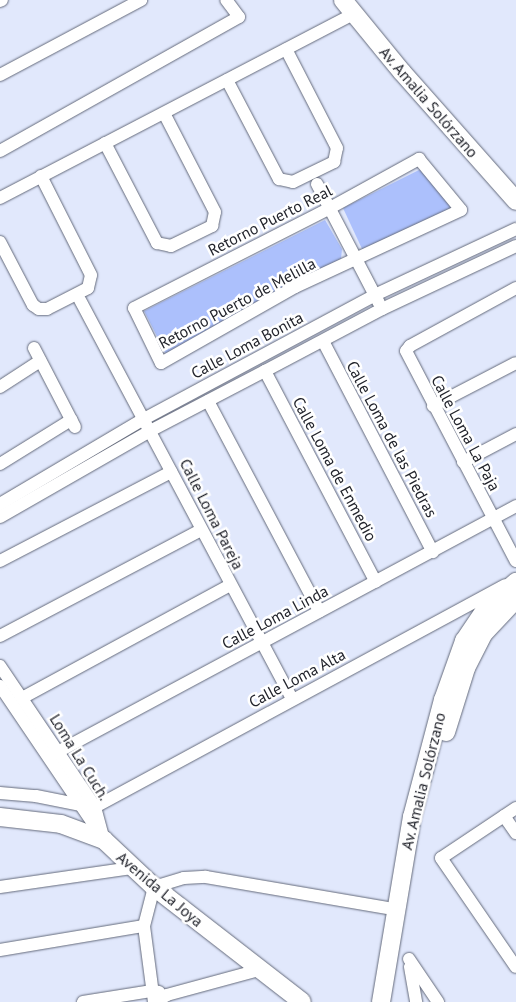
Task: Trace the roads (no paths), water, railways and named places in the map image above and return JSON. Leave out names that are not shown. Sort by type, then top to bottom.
[{"type":"main road","name":"Av. Amalia Solórzano","points":[[352,4],[516,187]]},
{"type":"main road","name":"Av. Amalia Solórzano","points":[[352,4],[516,201]]},
{"type":"main road","name":"Av. Amalia Solórzano","points":[[381,1002],[412,817],[442,700],[464,641],[486,608],[516,580]]},
{"type":"main road","name":"Av. Amalia Solórzano","points":[[393,1002],[412,878],[445,735],[466,668],[484,633],[516,600]]},
{"type":"main road","name":"Avenida La Joya","points":[[0,818],[61,824],[104,840],[154,887],[302,1002]]},
{"type":"street","points":[[0,75],[141,0]]},
{"type":"street","points":[[0,151],[239,17],[226,0]]},
{"type":"street","points":[[0,198],[286,49],[352,4]]},
{"type":"street","points":[[227,80],[279,179],[293,182],[334,162],[337,148],[286,49]]},
{"type":"street","points":[[105,143],[157,243],[170,246],[212,226],[215,212],[164,113]]},
{"type":"street","name":"Retorno Puerto Real","points":[[134,308],[330,208],[419,159],[461,210],[356,260]]},
{"type":"street","points":[[0,242],[33,305],[39,309],[47,309],[88,288],[91,275],[41,176]]},
{"type":"street","points":[[317,184],[382,309]]},
{"type":"street","name":"Calle Loma Bonita","points":[[0,504],[144,419],[375,295],[516,229]]},
{"type":"street","name":"Calle Loma Bonita","points":[[0,517],[150,431],[382,309],[516,246]]},
{"type":"street","name":"Retorno Puerto de Melilla","points":[[134,308],[161,363],[295,287],[356,260]]},
{"type":"street","name":"Calle Loma La Paja","points":[[516,288],[410,346],[406,351],[408,360],[516,561]]},
{"type":"street","name":"Calle Loma Pareja","points":[[80,300],[230,585],[292,698]]},
{"type":"street","name":"Calle Loma de las Piedras","points":[[323,341],[433,552]]},
{"type":"street","points":[[0,464],[73,424],[34,348]]},
{"type":"street","points":[[0,387],[40,361]]},
{"type":"street","points":[[433,406],[516,363]]},
{"type":"street","name":"Calle Loma de Enmedio","points":[[265,371],[376,582]]},
{"type":"street","points":[[208,401],[319,611]]},
{"type":"street","points":[[463,462],[516,434]]},
{"type":"street","points":[[0,561],[172,472]]},
{"type":"street","name":"Calle Loma Linda","points":[[54,754],[516,506]]},
{"type":"street","points":[[0,636],[201,530]]},
{"type":"street","name":"Calle Loma Alta","points":[[95,807],[292,698],[516,580]]},
{"type":"street","points":[[22,698],[230,585]]},
{"type":"street","name":"Loma La Cuch.","points":[[0,666],[22,698],[82,806],[104,840]]},
{"type":"street","name":"Loma La Cuch.","points":[[1,691],[54,754],[95,807],[104,840]]},
{"type":"street","points":[[0,793],[36,796],[95,807]]},
{"type":"street","points":[[516,808],[441,858],[516,967]]},
{"type":"street","points":[[504,816],[516,833]]},
{"type":"street","points":[[0,887],[132,868]]},
{"type":"street","points":[[154,998],[144,926],[154,887],[184,878],[206,877],[387,908]]},
{"type":"street","points":[[0,950],[144,926]]},
{"type":"street","points":[[416,1002],[409,959],[438,1002]]},
{"type":"street","points":[[83,1002],[154,998],[259,970]]}]
